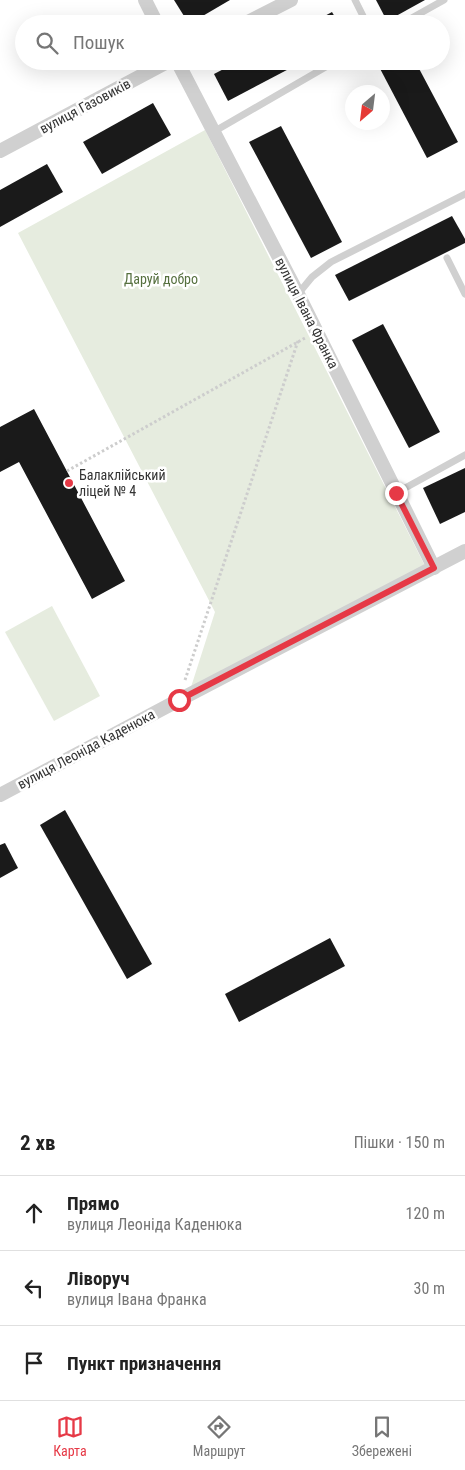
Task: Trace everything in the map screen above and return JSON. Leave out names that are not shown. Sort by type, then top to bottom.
[{"type":"street","points":[[144,0],[152,15]]},
{"type":"street","points":[[262,15],[291,0]]},
{"type":"street","name":"вулиця Газовиків","points":[[0,151],[152,70]]},
{"type":"street","name":"вулиця Івана Франка","points":[[182,70],[298,294],[434,568]]},
{"type":"street","name":"вулиця Леоніда Каденюка","points":[[0,795],[465,552]]},
{"type":"lane","points":[[355,0],[362,15]]},
{"type":"lane","points":[[417,15],[444,0]]},
{"type":"lane","points":[[215,131],[320,70]]},
{"type":"lane","points":[[298,294],[312,276],[331,262],[465,194]]},
{"type":"lane","points":[[447,258],[465,294]]},
{"type":"lane","points":[[396,493],[465,456]]},
{"type":"path","points":[[67,471],[316,331]]},
{"type":"path","points":[[179,700],[298,341]]},
{"type":"green space","name":"Даруй добро","points":[[205,130],[425,566],[191,687],[215,612],[18,233]]},
{"type":"green space","points":[[52,606],[100,696],[54,721],[5,632]]},
{"type":"building","points":[[174,0],[230,0],[204,15],[183,15]]},
{"type":"building","points":[[376,0],[425,0],[398,15],[384,15]]},
{"type":"building","points":[[222,70],[287,70],[228,101],[214,74]]},
{"type":"building","points":[[381,70],[420,70],[458,142],[427,158]]},
{"type":"building","points":[[153,103],[171,135],[102,174],[83,142]]},
{"type":"building","points":[[281,126],[342,242],[311,258],[249,142]]},
{"type":"building","points":[[47,164],[63,192],[0,227],[0,190]]},
{"type":"building","points":[[452,216],[465,239],[465,243],[349,301],[335,275]]},
{"type":"building","points":[[383,324],[440,432],[409,448],[352,340]]},
{"type":"building","points":[[34,409],[125,581],[92,599],[19,462],[0,472],[0,427]]},
{"type":"building","points":[[465,468],[465,512],[440,524],[423,488]]},
{"type":"building","points":[[65,810],[152,964],[127,979],[40,825]]},
{"type":"building","points":[[5,843],[18,868],[0,878],[0,845]]},
{"type":"building","points":[[330,938],[345,966],[239,1022],[225,994]]},
{"type":"place","name":"Балаклійський ліцей № 4","points":[[69,483]]},
{"type":"route","points":[[179,700],[434,568],[396,493]]}]
